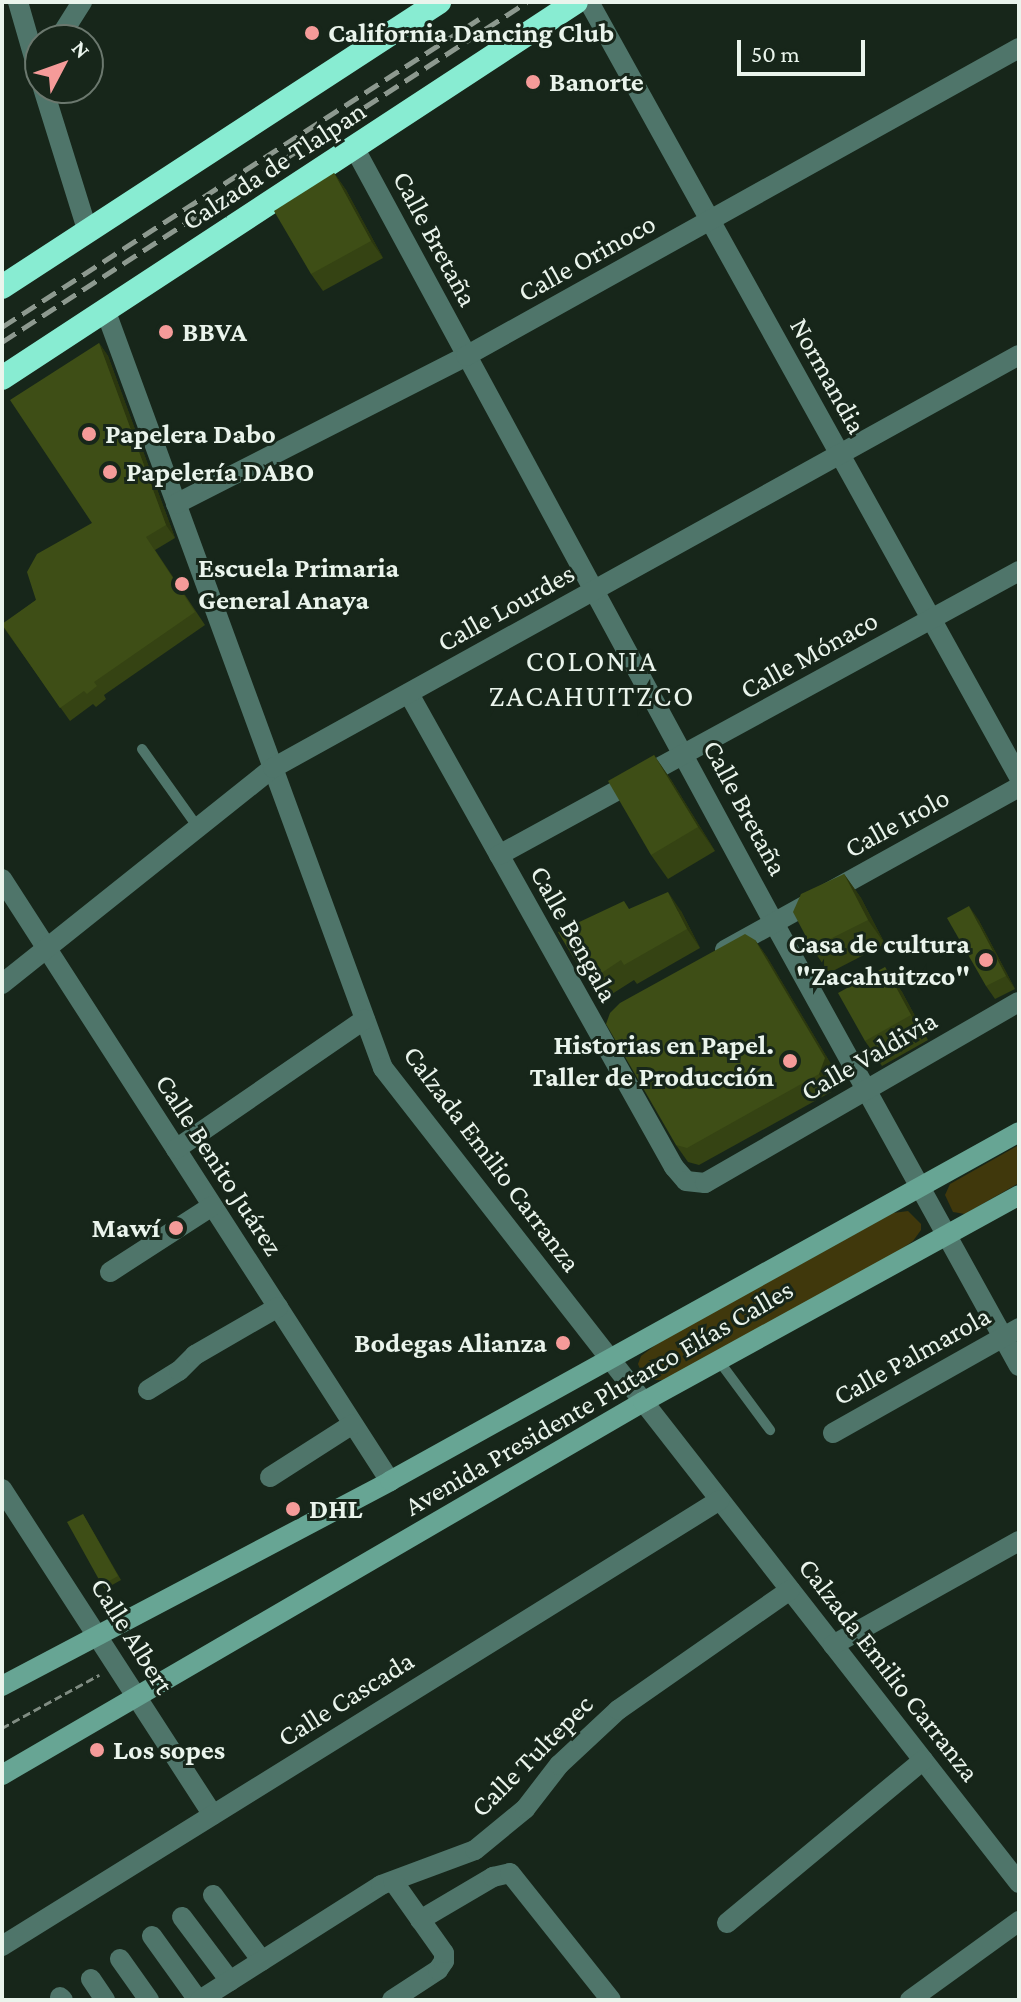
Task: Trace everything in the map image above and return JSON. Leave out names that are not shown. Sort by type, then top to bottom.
[{"type":"highway","name":"Calzada de Tlalpan","points":[[2,378],[576,2]]},
{"type":"highway","name":"Calzada de Tlalpan","points":[[2,287],[437,3]]},
{"type":"main road","name":"Avenida Presidente Plutarco Elías Calles","points":[[2,1686],[390,1481],[1019,1132]]},
{"type":"main road","name":"Avenida Presidente Plutarco Elías Calles","points":[[2,1775],[643,1402],[1019,1195]]},
{"type":"street","points":[[68,24],[82,2]]},
{"type":"street","name":"Normandia","points":[[589,2],[1019,777]]},
{"type":"street","points":[[13,8],[24,36]]},
{"type":"street","name":"Calle Orinoco","points":[[176,504],[466,356],[1019,48]]},
{"type":"street","points":[[49,104],[87,229]]},
{"type":"street","name":"Calle Bretaña","points":[[355,149],[945,1235],[1011,1333],[1019,1366]]},
{"type":"street","name":"Calzada Emilio Carranza","points":[[106,312],[383,1068],[1019,1883]]},
{"type":"street","name":"Calle Lourdes","points":[[2,984],[273,768],[1019,355]]},
{"type":"street","name":"Calle Mónaco","points":[[499,855],[1019,571]]},
{"type":"street","name":"Calle Bengala","points":[[409,694],[499,855],[599,1020],[674,1167],[686,1181],[705,1183]]},
{"type":"street","name":"Calle Irolo","points":[[704,962],[1019,787]]},
{"type":"street","name":"Calle Benito Juárez","points":[[2,879],[390,1481]]},
{"type":"street","name":"Calle Valdivia","points":[[705,1183],[1019,1002]]},
{"type":"street","points":[[176,1149],[365,1019]]},
{"type":"street","points":[[110,1272],[212,1206]]},
{"type":"street","points":[[148,1390],[179,1371],[195,1355],[278,1307]]},
{"type":"street","name":"Calle Palmarola","points":[[833,1433],[1011,1333]]},
{"type":"street","points":[[270,1477],[353,1424]]},
{"type":"street","name":"Calle Albert","points":[[2,1489],[213,1815]]},
{"type":"street","name":"Calle Cascada","points":[[2,1946],[720,1500]]},
{"type":"street","points":[[833,1645],[1019,1541]]},
{"type":"street","name":"Calle Tultepec","points":[[199,2000],[387,1883],[475,1850],[525,1809],[559,1765],[618,1710],[790,1590]]},
{"type":"street","points":[[727,1923],[923,1760]]},
{"type":"street","points":[[420,1920],[493,1877],[510,1873],[611,2000]]},
{"type":"street","points":[[387,1883],[444,1953],[444,1961],[438,1970],[392,2000]]},
{"type":"street","points":[[213,1895],[262,1961]]},
{"type":"street","points":[[182,1917],[230,1981]]},
{"type":"street","points":[[910,2000],[1019,1921]]},
{"type":"street","points":[[152,1936],[199,2000]]},
{"type":"street","points":[[120,1959],[149,2000]]},
{"type":"street","points":[[91,1979],[105,2000]]},
{"type":"lane","points":[[142,749],[199,829]]},
{"type":"lane","points":[[719,1361],[770,1430]]},
{"type":"path","points":[[2,1728],[99,1675]]},
{"type":"shaded area","points":[[1019,1145],[1019,1183],[965,1214],[953,1212],[945,1195],[950,1184]]},
{"type":"shaded area","points":[[908,1211],[921,1224],[921,1230],[913,1241],[887,1259],[664,1380],[644,1380],[638,1364],[641,1356],[658,1343],[893,1213]]},
{"type":"building","points":[[334,173],[371,241],[311,274],[274,211]]},
{"type":"building","points":[[99,343],[166,525],[146,537],[195,612],[94,682],[97,686],[87,694],[84,691],[60,708],[2,624],[36,600],[27,572],[37,554],[92,523],[10,400]]},
{"type":"building","points":[[654,755],[698,827],[651,855],[608,781]]},
{"type":"building","points":[[844,874],[868,920],[812,948],[793,912],[801,894]]},
{"type":"building","points":[[668,892],[687,929],[624,965],[621,960],[588,982],[558,932],[624,901],[629,909]]},
{"type":"building","name":"Casa de cultura \"Zacahuitzco\"","points":[[969,906],[1006,976],[986,986],[947,918]]},
{"type":"building","points":[[745,934],[755,940],[825,1058],[819,1074],[687,1148],[676,1145],[606,1024],[610,1013],[620,1003]]},
{"type":"building","points":[[885,967],[911,1015],[865,1041],[838,993]]},
{"type":"building","points":[[83,1514],[118,1576],[102,1585],[67,1522]]},
{"type":"railway","points":[[2,342],[527,2]]},
{"type":"railway","points":[[2,327],[479,19]]},
{"type":"place","name":"California Dancing Club","points":[[312,33]]},
{"type":"place","name":"Banorte","points":[[533,82]]},
{"type":"place","name":"BBVA","points":[[166,332]]},
{"type":"place","name":"Papelera Dabo","points":[[89,434]]},
{"type":"place","name":"Papelería DABO","points":[[110,472]]},
{"type":"place","name":"Escuela Primaria General Anaya","points":[[182,584]]},
{"type":"place","name":"Casa de cultura \"Zacahuitzco\"","points":[[986,960]]},
{"type":"place","name":"Historias en Papel. Taller de Producción","points":[[790,1061]]},
{"type":"place","name":"Mawí","points":[[176,1228]]},
{"type":"place","name":"Bodegas Alianza","points":[[563,1343]]},
{"type":"place","name":"DHL","points":[[293,1509]]},
{"type":"place","name":"Los sopes","points":[[97,1750]]},
{"type":"district","name":"COLONIA ZACAHUITZCO","points":[[592,678]]}]
